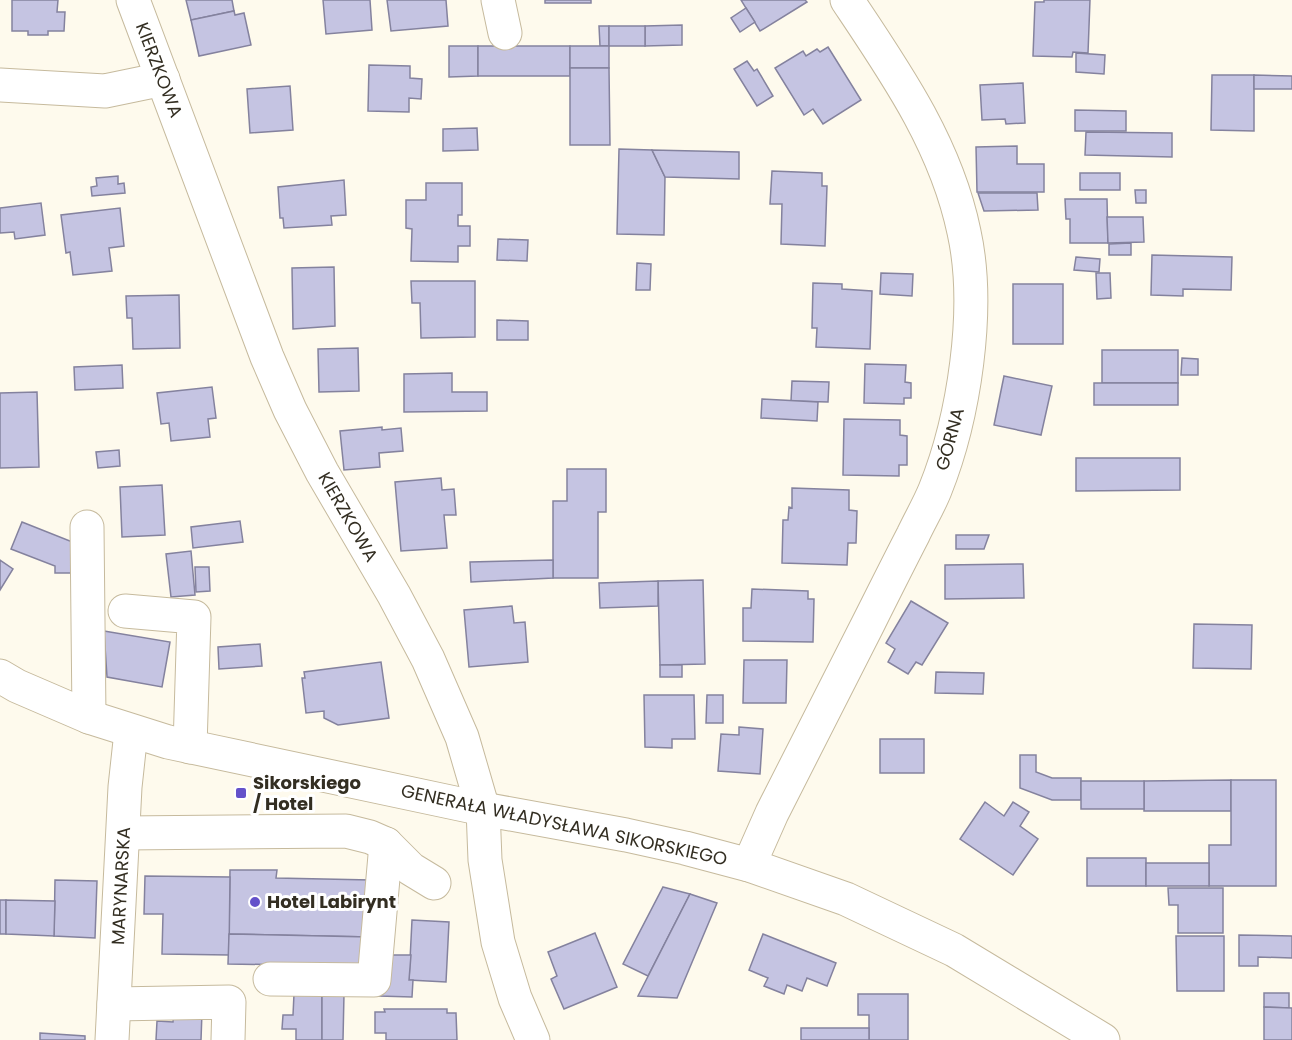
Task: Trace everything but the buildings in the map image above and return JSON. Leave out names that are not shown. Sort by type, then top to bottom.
[{"type":"street","name":"KIERZKOWA","points":[[133,0],[271,368],[322,472],[394,595],[428,659],[462,737],[483,809],[485,860],[498,942],[516,999],[533,1040]]},
{"type":"street","points":[[498,0],[505,33]]},
{"type":"street","name":"GÓRNA","points":[[749,865],[772,813],[935,491],[955,426],[967,361],[968,261],[964,232],[947,174],[930,133],[902,83],[847,0]]},
{"type":"street","points":[[0,86],[105,91],[163,79]]},
{"type":"street","points":[[87,527],[89,717]]},
{"type":"street","points":[[124,611],[194,616],[190,747]]},
{"type":"street","name":"GENERAŁA WŁADYSŁAWA SIKORSKIEGO","points":[[0,676],[16,686],[89,717],[131,732],[190,747],[483,809],[626,835],[749,865],[846,899],[954,950],[1103,1040]]},
{"type":"street","name":"MARYNARSKA","points":[[112,1040],[125,787],[131,732]]},
{"type":"street","points":[[124,833],[346,831],[386,844],[411,869],[434,882]]},
{"type":"street","points":[[270,979],[374,980],[386,844]]},
{"type":"street","points":[[114,1004],[230,1002],[228,1040]]},
{"type":"place","name":"Sikorskiego / Hotel","points":[[241,793]]},
{"type":"place","name":"Hotel Labirynt","points":[[255,902]]}]
